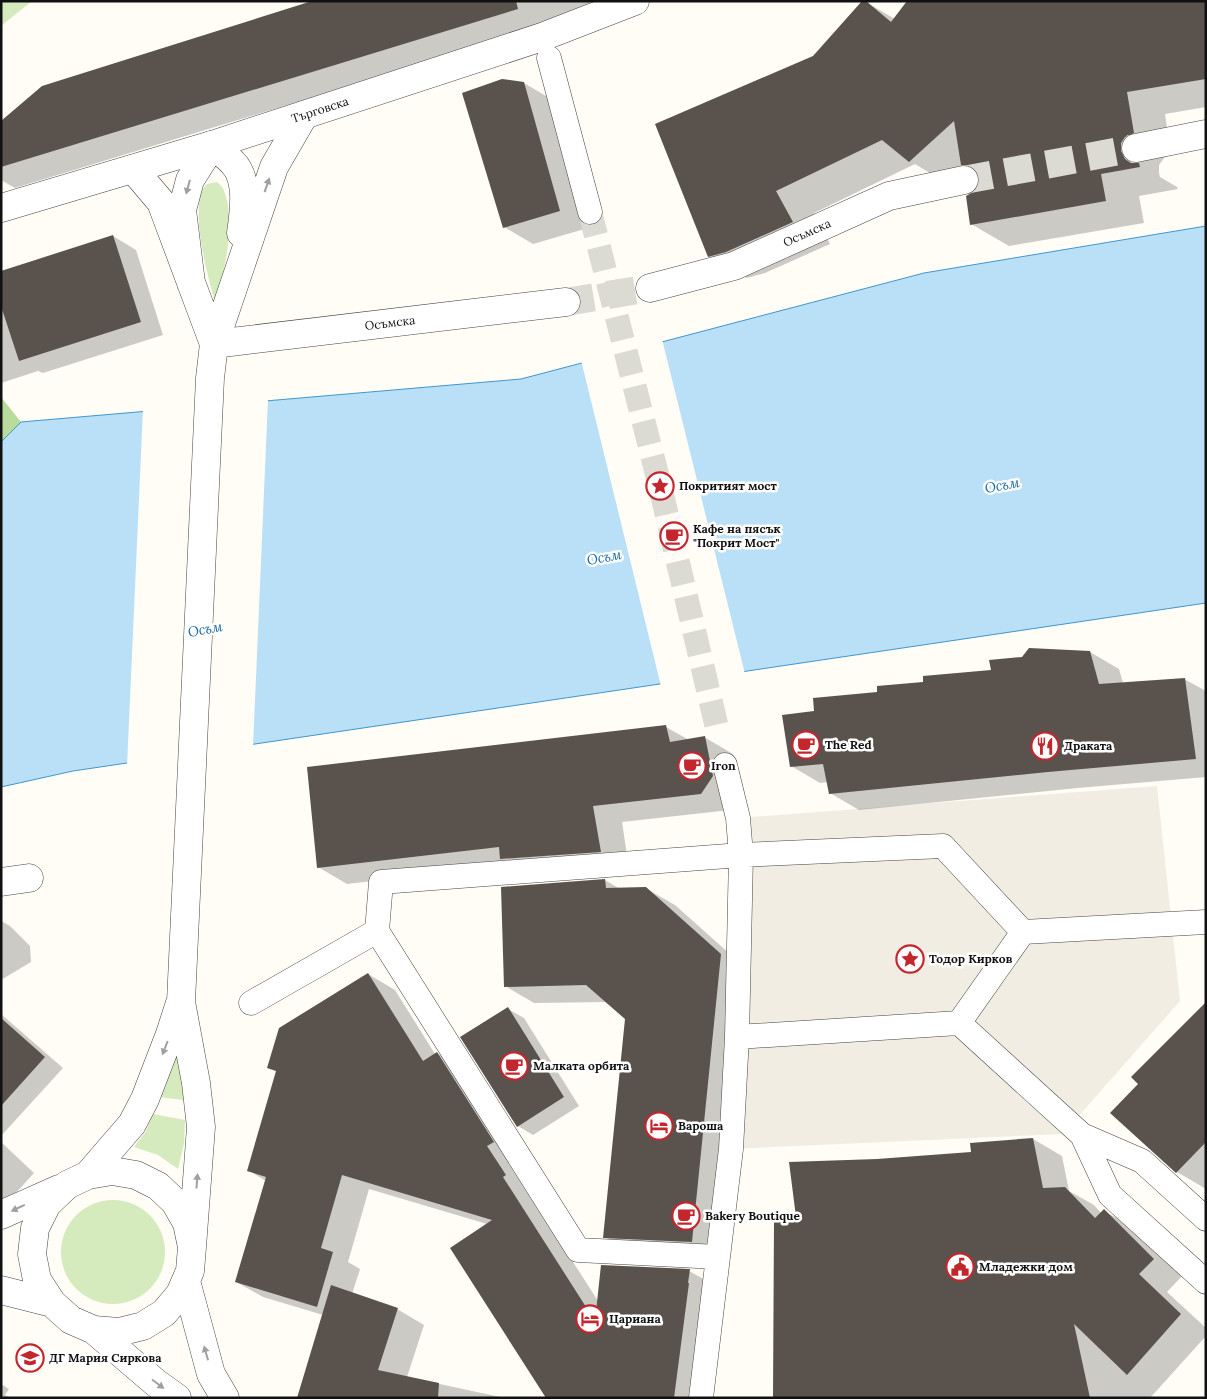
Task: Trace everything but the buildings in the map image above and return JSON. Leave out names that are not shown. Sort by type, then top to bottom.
[{"type":"street","name":"Търговска","points":[[1,208],[212,145],[304,115],[542,37],[635,1]]},
{"type":"street","points":[[549,58],[590,212]]},
{"type":"street","points":[[94,1330],[119,1332],[144,1326],[164,1313],[180,1294],[190,1271],[201,1127],[196,1083],[181,1002],[210,378],[214,344],[274,167],[304,115]]},
{"type":"street","points":[[1136,148],[1206,134]]},
{"type":"street","points":[[192,283],[182,210],[190,180],[212,145],[234,164],[241,176],[245,206],[234,281]]},
{"type":"street","points":[[133,169],[162,202],[214,344]]},
{"type":"street","name":"Осъмска","points":[[650,288],[734,266],[889,196],[964,180]]},
{"type":"street","name":"Осъмска","points":[[214,344],[566,302]]},
{"type":"street","points":[[701,1398],[731,1149],[737,1037],[741,855],[738,818],[725,765]]},
{"type":"street","points":[[718,1257],[578,1250],[376,931],[381,882],[741,855],[943,846],[1023,932]]},
{"type":"street","points":[[1,882],[28,878]]},
{"type":"street","points":[[1023,932],[1206,922]]},
{"type":"street","points":[[251,1003],[376,931]]},
{"type":"street","points":[[959,1023],[1023,932]]},
{"type":"street","points":[[177,1398],[94,1330],[71,1320],[52,1303],[37,1280],[32,1254],[36,1228],[47,1204],[78,1180],[132,1124],[148,1090],[181,1002]]},
{"type":"street","points":[[737,1037],[959,1023],[1082,1136],[1142,1161],[1206,1219]]},
{"type":"street","points":[[1082,1136],[1110,1195],[1206,1282]]},
{"type":"street","points":[[1,1215],[78,1180],[112,1171],[136,1175],[158,1186],[175,1202],[187,1223],[192,1247]]},
{"type":"street","points":[[186,1280],[211,1374],[225,1398]]},
{"type":"street","points":[[1,1290],[52,1303]]},
{"type":"green space","points":[[1,1],[32,1],[1,26]]},
{"type":"green space","points":[[217,182],[224,190],[229,217],[229,231],[225,262],[215,302],[202,248],[199,205],[201,193],[207,184]]},
{"type":"green space","points":[[1,397],[21,422],[1,442]]},
{"type":"green space","points":[[178,1045],[184,1100],[158,1097]]},
{"type":"green space","points":[[153,1114],[185,1120],[184,1144],[178,1169],[158,1155],[134,1147],[146,1131]]},
{"type":"green space","points":[[113,1200],[133,1204],[150,1215],[161,1232],[165,1252],[161,1272],[150,1289],[133,1300],[113,1304],[93,1300],[76,1289],[65,1272],[61,1252],[65,1232],[76,1215],[93,1204]]},
{"type":"shaded area","points":[[1157,786],[1180,1001],[1063,1134],[731,1149],[738,818]]},
{"type":"water","name":"Осъм","points":[[1206,226],[1206,603],[73,771],[1,787],[1,442],[21,422],[521,379],[924,273]]},
{"type":"pier","name":"Покритият мост","points":[[662,339],[745,674],[661,686],[581,360]]},
{"type":"pier","points":[[268,399],[253,747],[127,766],[143,409]]},
{"type":"tunnel","points":[[964,180],[1136,148]]},
{"type":"tunnel","points":[[590,212],[660,486],[717,728]]},
{"type":"tunnel","points":[[566,302],[650,288]]},
{"type":"place","name":"Покритият мост","points":[[660,486]]},
{"type":"place","name":"Кафе на пясък \"Покрит Мост\"","points":[[674,536]]},
{"type":"place","name":"The Red","points":[[806,745]]},
{"type":"place","name":"Драката","points":[[1045,746]]},
{"type":"place","name":"Iron","points":[[692,766]]},
{"type":"place","name":"Тодор Кирков","points":[[910,959]]},
{"type":"place","name":"Малката орбита","points":[[514,1066]]},
{"type":"place","name":"Вароша","points":[[659,1126]]},
{"type":"place","name":"Bakery Boutique","points":[[686,1216]]},
{"type":"place","name":"Младежки дом","points":[[960,1267]]},
{"type":"place","name":"Цариана","points":[[590,1319]]},
{"type":"place","name":"ДГ Мария Сиркова","points":[[30,1358]]}]
